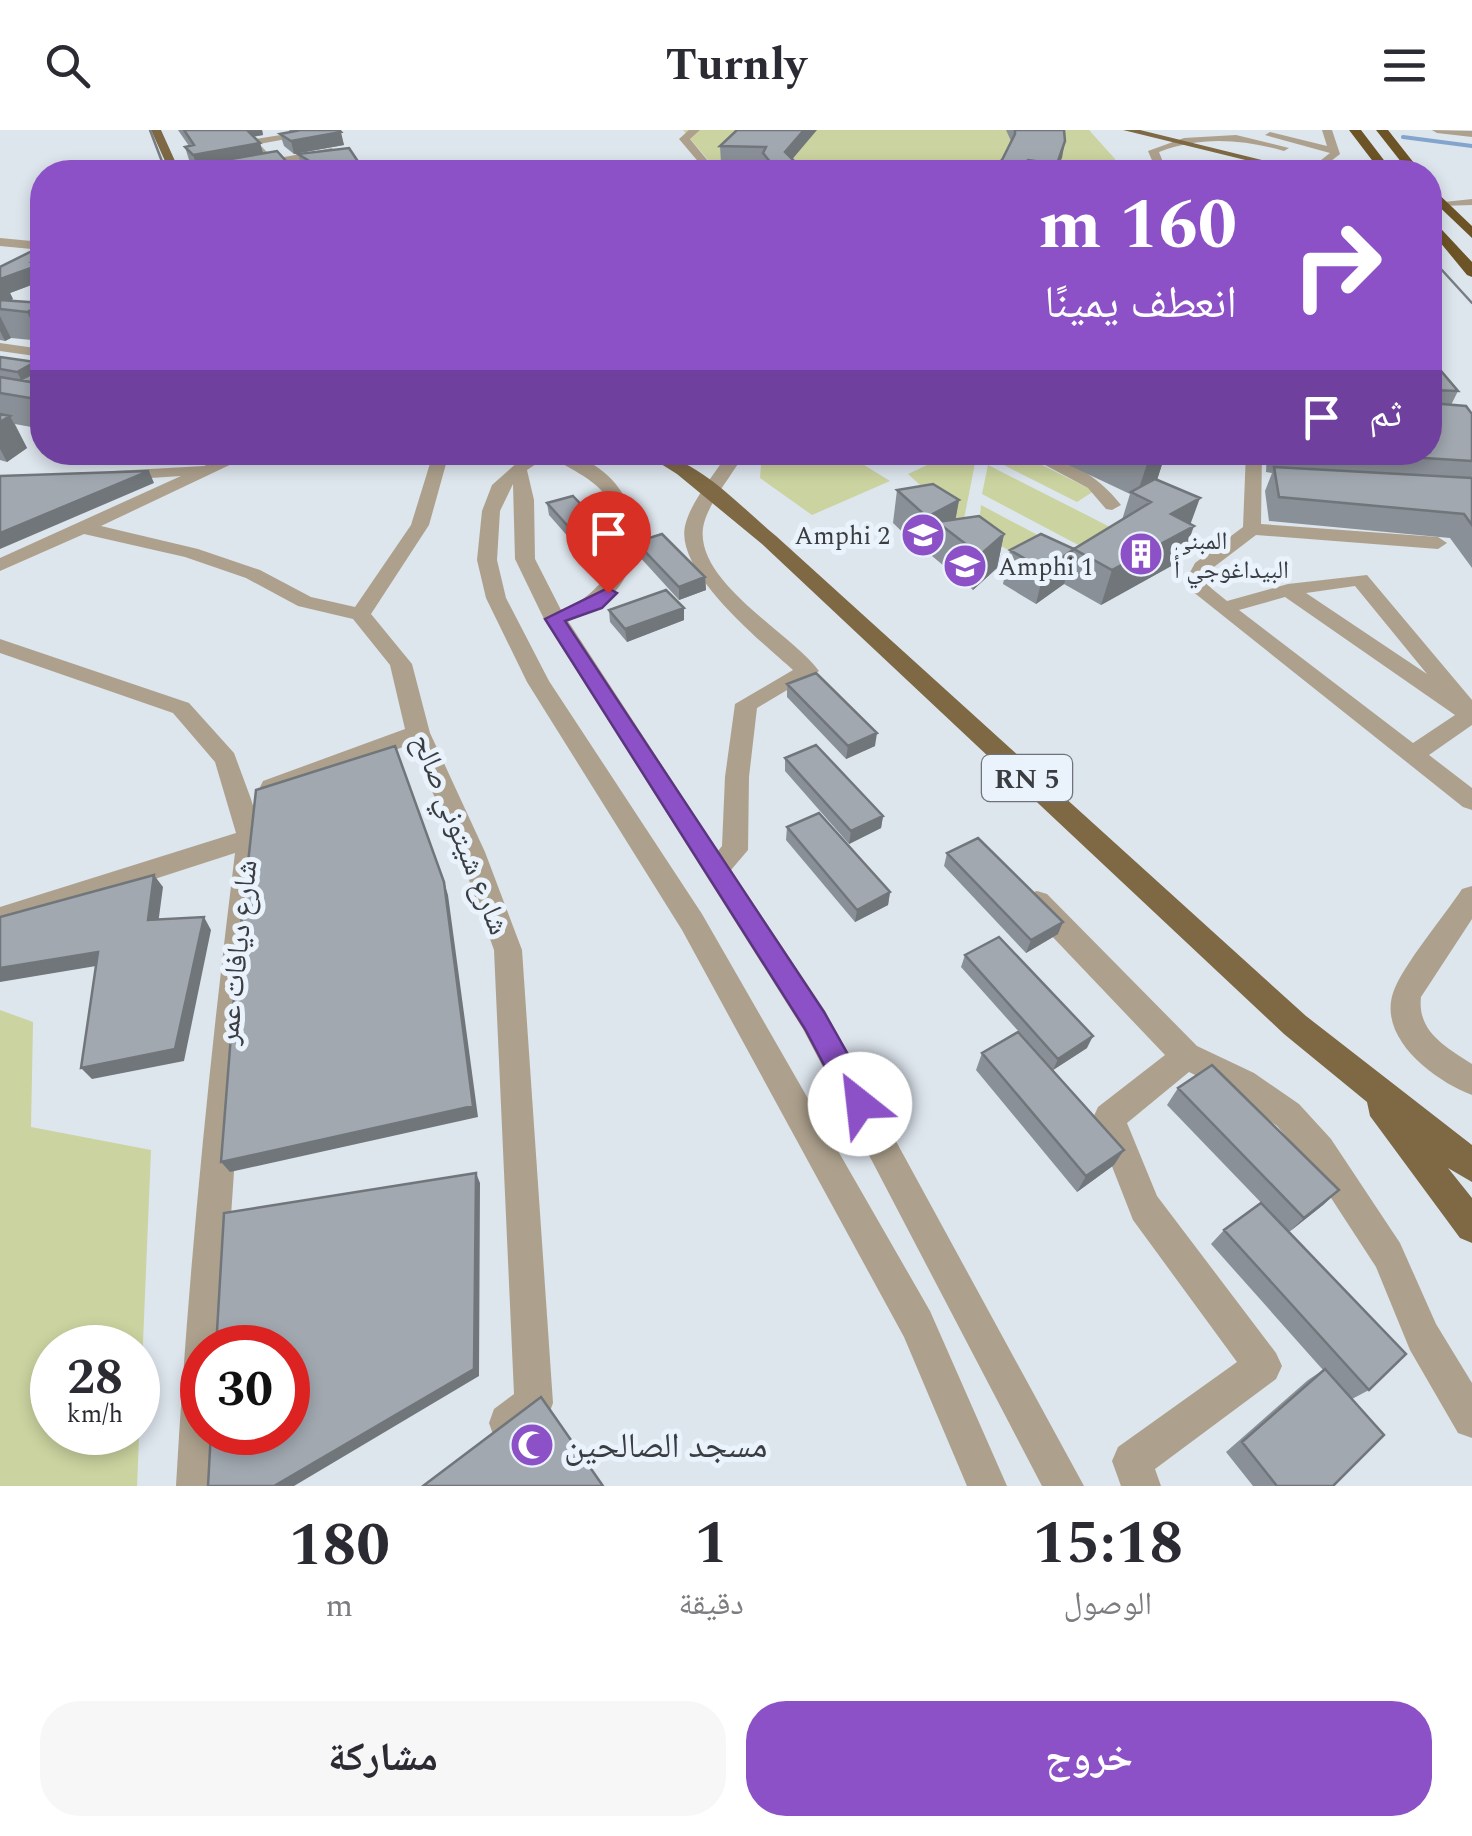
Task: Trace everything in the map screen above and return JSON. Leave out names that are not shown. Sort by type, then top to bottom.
[{"type":"highway","points":[[1356,130],[1378,160]]},
{"type":"highway","points":[[1382,130],[1406,160]]},
{"type":"highway","points":[[1442,203],[1472,234]]},
{"type":"highway","points":[[1442,236],[1472,272]]},
{"type":"main road","points":[[156,130],[169,160]]},
{"type":"main road","points":[[1114,130],[1244,160]]},
{"type":"main road","points":[[1128,130],[1174,144]]},
{"type":"main road","name":"RN 5","points":[[681,465],[769,540],[1274,1006],[1370,1089]]},
{"type":"main road","points":[[1370,1089],[1472,1166]]},
{"type":"main road","points":[[1370,1089],[1472,1226]]},
{"type":"street","points":[[696,130],[684,138],[702,160]]},
{"type":"street","points":[[1251,130],[1329,140]]},
{"type":"street","points":[[1288,130],[1329,140]]},
{"type":"street","points":[[1437,130],[1472,134]]},
{"type":"street","points":[[280,160],[340,137]]},
{"type":"street","points":[[269,160],[252,142],[340,137]]},
{"type":"street","points":[[1157,160],[1153,151],[1174,144],[1244,138],[1292,152],[1268,157]]},
{"type":"street","points":[[1308,160],[1329,140]]},
{"type":"street","points":[[1308,160],[1329,140]]},
{"type":"street","points":[[1202,141],[1254,151],[1284,148]]},
{"type":"street","points":[[1219,144],[1268,142]]},
{"type":"street","points":[[1442,202],[1472,202]]},
{"type":"street","points":[[0,242],[30,248]]},
{"type":"street","points":[[0,347],[30,351]]},
{"type":"street","points":[[92,477],[202,470],[217,465]]},
{"type":"street","points":[[0,565],[225,465]]},
{"type":"street","points":[[84,528],[191,553],[253,574],[304,602],[360,614],[420,525],[434,465]]},
{"type":"street","points":[[525,465],[498,490],[486,560],[496,598],[522,657],[692,922],[917,1324],[987,1486]]},
{"type":"street","points":[[554,619],[596,604],[608,593],[623,555],[625,521],[621,504],[609,488],[574,465]]},
{"type":"street","points":[[716,870],[735,850],[739,809],[736,777],[746,704],[808,671],[733,601],[698,554],[694,529],[730,465]]},
{"type":"street","points":[[1056,465],[1094,484],[1112,505]]},
{"type":"street","points":[[1258,465],[1263,481],[1252,529],[1202,567],[1197,578],[1202,591],[1472,800]]},
{"type":"street","points":[[518,470],[524,486],[525,559],[554,619],[814,1020],[1064,1486]]},
{"type":"street","points":[[1252,529],[1438,543]]},
{"type":"street","points":[[486,560],[525,559]]},
{"type":"street","points":[[1226,608],[1288,590],[1360,579],[1472,715]]},
{"type":"street","points":[[1288,590],[1472,715]]},
{"type":"street","name":"شارع شيتوني صالح","points":[[360,614],[401,664],[418,733],[472,852],[508,950],[534,1403],[487,1439]]},
{"type":"street","name":"شارع ديافات عمر","points":[[0,646],[181,708],[226,759],[239,799],[250,838],[228,1025],[205,1325]]},
{"type":"street","points":[[1413,754],[1472,715]]},
{"type":"street","points":[[239,799],[418,733]]},
{"type":"street","points":[[0,918],[250,838]]},
{"type":"street","points":[[1014,878],[1186,1056],[1243,1083],[1288,1115],[1319,1150],[1388,1255],[1423,1337],[1472,1419]]},
{"type":"street","points":[[1472,896],[1407,994],[1403,1008],[1405,1023],[1420,1043],[1472,1081]]},
{"type":"street","points":[[1141,1486],[1132,1461],[1263,1366],[1145,1208],[1109,1118],[1186,1056]]},
{"type":"street","name":"شارع ديافات عمر","points":[[196,1486],[198,1455]]},
{"type":"green space","points":[[683,130],[1089,130],[1115,160],[708,160]]},
{"type":"green space","points":[[761,465],[864,465],[890,481],[812,515],[760,478]]},
{"type":"green space","points":[[927,465],[975,465],[963,524],[908,474]]},
{"type":"green space","points":[[988,465],[1114,529],[1086,549],[982,494]]},
{"type":"green space","points":[[1004,465],[1042,465],[1094,491],[1077,502]]},
{"type":"green space","points":[[981,505],[1079,557],[1051,574],[978,533]]},
{"type":"green space","points":[[0,1010],[33,1022],[31,1127],[151,1150],[144,1325],[30,1325],[30,1455],[138,1455],[137,1486],[0,1486]]},
{"type":"building","points":[[184,130],[247,130],[260,143],[193,155],[185,147],[194,145]]},
{"type":"building","points":[[294,130],[341,132],[291,141],[280,134]]},
{"type":"building","points":[[737,130],[804,130],[785,152],[793,160],[769,160],[763,153],[766,147],[720,146]]},
{"type":"building","points":[[1015,130],[1064,130],[1065,141],[1058,160],[1002,160]]},
{"type":"building","points":[[349,148],[357,160],[308,160],[298,154]]},
{"type":"building","points":[[277,151],[285,160],[225,160]]},
{"type":"building","points":[[30,252],[30,268],[0,279],[0,267]]},
{"type":"building","points":[[0,300],[30,302],[27,312],[0,309]]},
{"type":"building","points":[[0,357],[30,361],[17,372],[0,369]]},
{"type":"building","points":[[1442,372],[1458,391],[1442,390]]},
{"type":"building","points":[[0,377],[30,382],[30,398],[0,393]]},
{"type":"building","points":[[1442,404],[1466,406],[1472,414],[1472,461],[1442,459]]},
{"type":"building","points":[[1274,467],[1472,478],[1472,525],[1464,514],[1279,497]]},
{"type":"building","points":[[149,471],[0,533],[0,476]]},
{"type":"building","points":[[1155,479],[1200,498],[1171,514],[1194,526],[1112,570],[1074,549],[1151,502],[1131,492]]},
{"type":"building","points":[[933,484],[959,500],[927,517],[897,490]]},
{"type":"building","points":[[573,496],[610,535],[584,544],[547,503]]},
{"type":"building","points":[[979,516],[1004,534],[980,555],[937,522]]},
{"type":"building","points":[[662,534],[705,577],[679,587],[636,542]]},
{"type":"building","points":[[1041,534],[1074,549],[1044,570],[1010,550]]},
{"type":"building","points":[[666,590],[684,608],[625,629],[609,610]]},
{"type":"building","points":[[816,673],[877,733],[848,746],[787,684]]},
{"type":"building","points":[[816,745],[883,816],[851,831],[785,758]]},
{"type":"building","points":[[395,746],[444,882],[473,1106],[221,1162],[256,790]]},
{"type":"building","points":[[819,813],[890,892],[857,910],[787,827]]},
{"type":"building","points":[[978,838],[1063,922],[1031,940],[947,853]]},
{"type":"building","points":[[154,875],[148,920],[204,917],[175,1049],[81,1068],[98,952],[0,968],[0,917]]},
{"type":"building","points":[[999,937],[1093,1036],[1058,1059],[965,955]]},
{"type":"building","points":[[1018,1032],[1124,1150],[1086,1176],[982,1053]]},
{"type":"building","points":[[1212,1065],[1339,1190],[1304,1218],[1178,1088]]},
{"type":"building","points":[[476,1173],[474,1369],[274,1486],[208,1486],[210,1455],[310,1455],[310,1325],[217,1325],[224,1213]]},
{"type":"building","points":[[1261,1203],[1406,1354],[1369,1390],[1224,1230]]},
{"type":"building","points":[[1325,1369],[1384,1435],[1333,1486],[1277,1486],[1242,1442]]},
{"type":"building","name":"مسجد الصالحين","points":[[541,1397],[603,1486],[423,1486]]},
{"type":"waterway","points":[[1403,137],[1472,146]]},
{"type":"tram line","points":[[150,130],[161,160]]},
{"type":"tram line","points":[[1442,270],[1472,303]]},
{"type":"place","name":"Amphi 2","points":[[923,535]]},
{"type":"place","name":"المبنى البيداغوجي أ","points":[[1141,554]]},
{"type":"place","name":"Amphi 1","points":[[965,566]]},
{"type":"place","name":"مسجد الصالحين","points":[[532,1445]]},
{"type":"route","points":[[608,593],[596,604],[554,619],[814,1020],[860,1104]]}]
